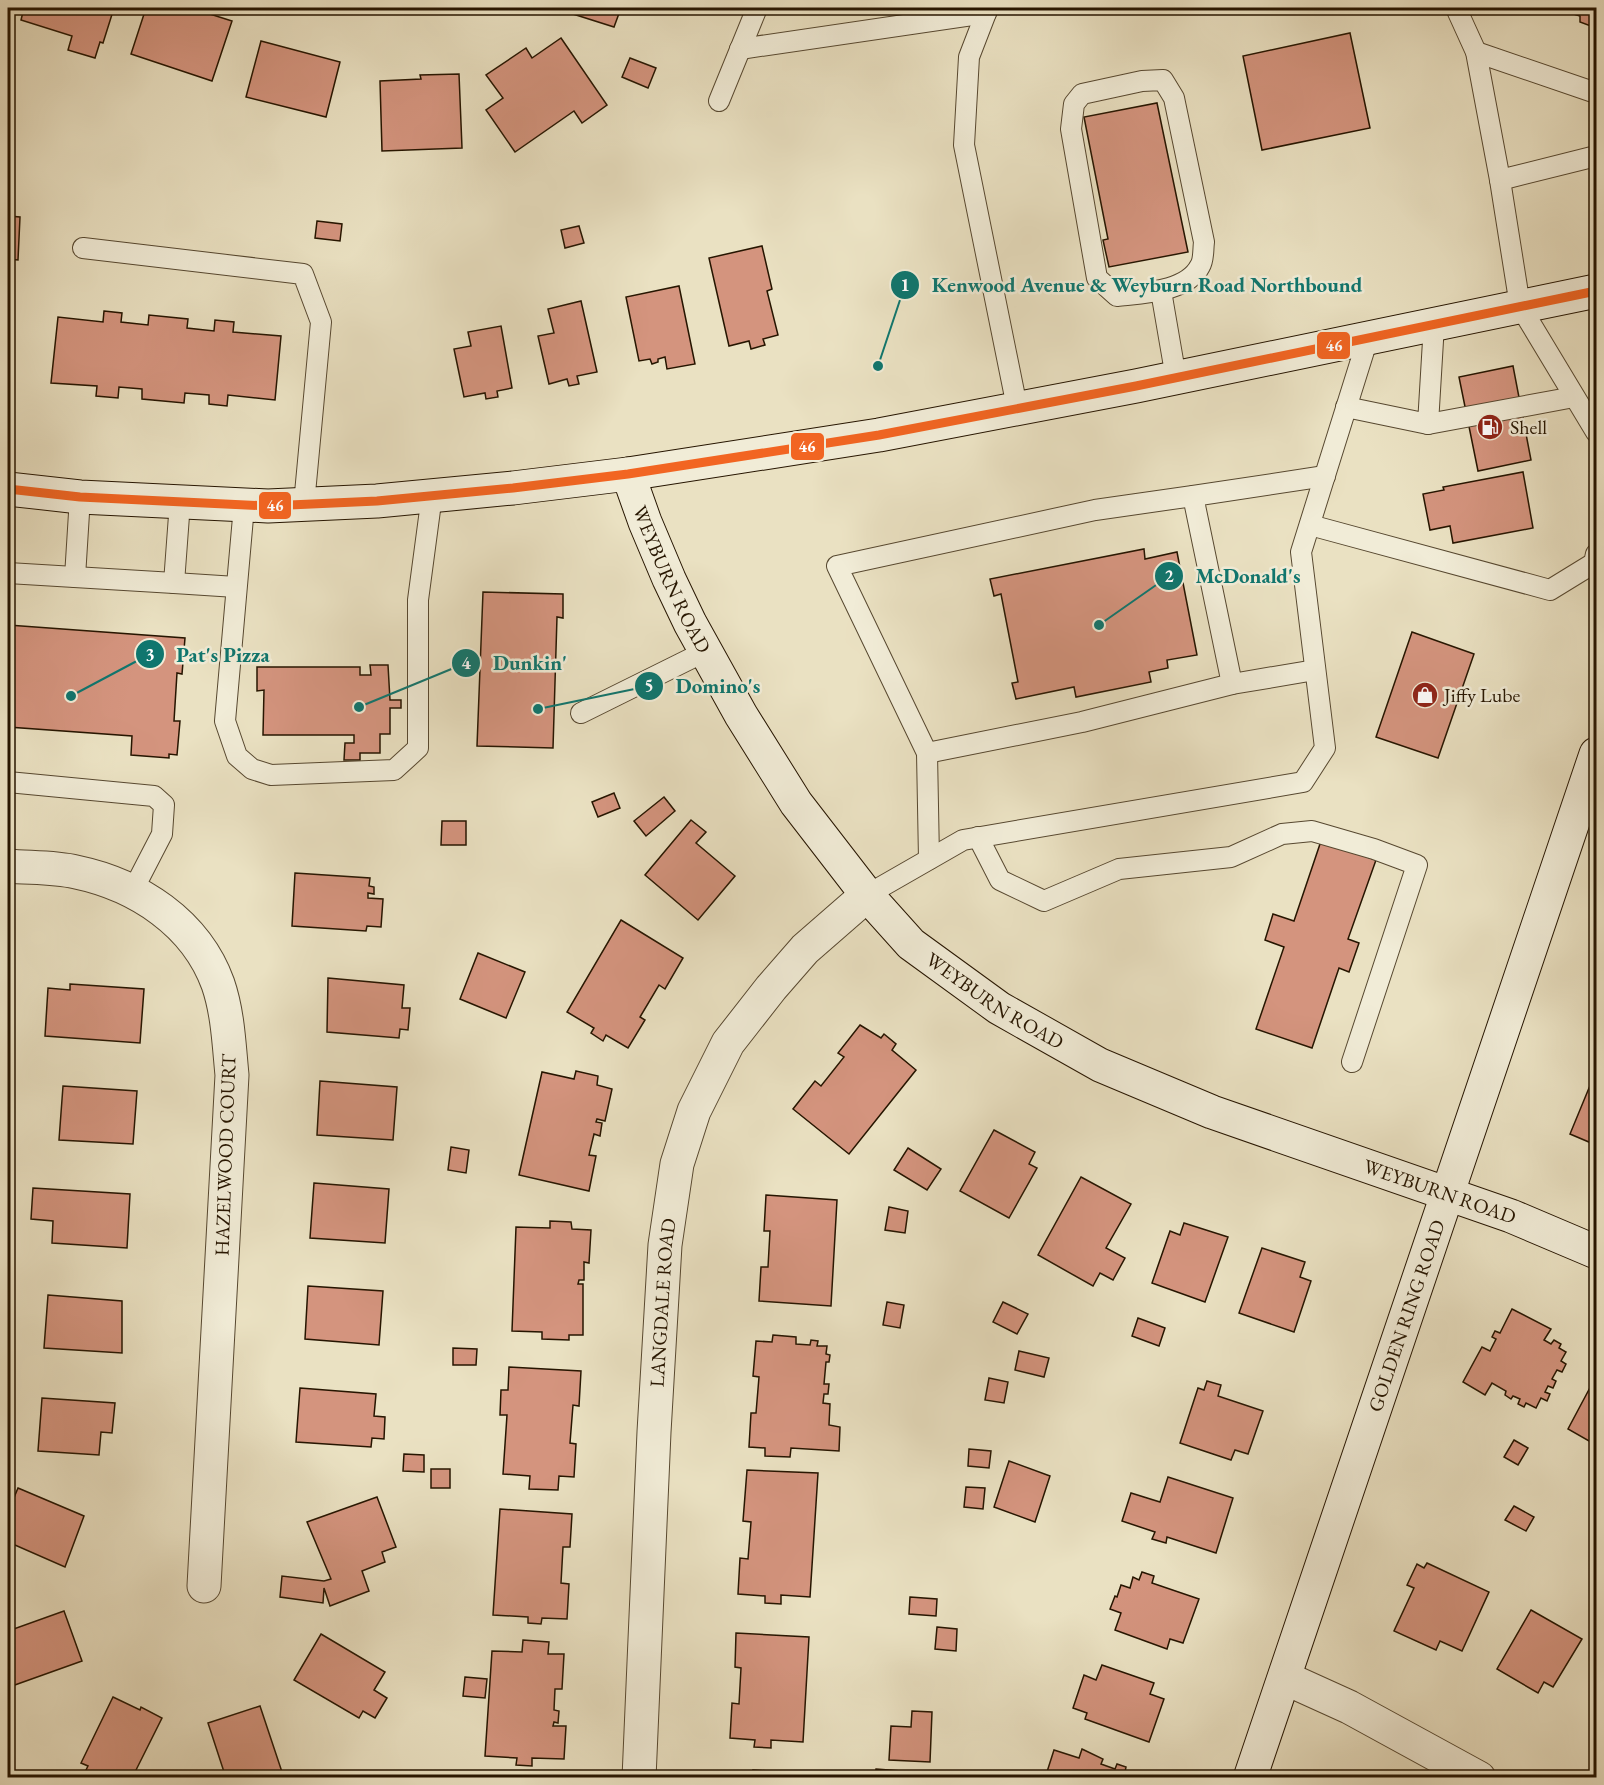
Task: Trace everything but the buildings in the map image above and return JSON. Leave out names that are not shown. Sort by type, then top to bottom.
[{"type":"street","points":[[8,489],[80,497],[244,506],[432,495],[628,474],[879,435],[1176,378],[1596,291]]},
{"type":"street","name":"WEYBURN ROAD","points":[[628,474],[669,579],[741,715],[796,803],[867,895],[911,944],[999,1008],[1100,1065],[1212,1112],[1511,1216],[1596,1252]]},
{"type":"street","name":"GOLDEN RING ROAD","points":[[1250,1778],[1596,754]]},
{"type":"street","name":"HAZELWOOD COURT","points":[[8,866],[76,871],[113,883],[152,901],[177,921],[201,950],[218,984],[228,1026],[232,1075],[204,1586]]},
{"type":"street","name":"LANGDALE ROAD","points":[[639,1778],[663,1269],[677,1164],[694,1111],[728,1043],[805,949],[867,895]]},
{"type":"street","points":[[1285,1678],[1349,1707],[1479,1778]]},
{"type":"lane","points":[[719,101],[757,8]]},
{"type":"lane","points":[[1456,8],[1476,52],[1520,306],[1596,432]]},
{"type":"lane","points":[[740,49],[977,10],[969,57],[964,145],[1017,407]]},
{"type":"lane","points":[[1476,52],[1596,93]]},
{"type":"lane","points":[[1163,80],[1174,98],[1204,242],[1201,265],[1191,278],[1161,291],[1117,296],[1097,278],[1071,129],[1074,104],[1082,93],[1142,81],[1163,80]]},
{"type":"lane","points":[[1500,180],[1596,156]]},
{"type":"lane","points":[[83,248],[303,274],[321,322],[304,504]]},
{"type":"lane","points":[[1161,291],[1176,378]]},
{"type":"lane","points":[[1428,424],[1434,324]]},
{"type":"lane","points":[[867,895],[963,840],[1303,782],[1325,748],[1301,552],[1368,338]]},
{"type":"lane","points":[[1346,407],[1428,424],[1574,398]]},
{"type":"lane","points":[[929,859],[927,753],[837,566],[1095,510],[1325,476]]},
{"type":"lane","points":[[244,506],[225,721],[237,756],[252,769],[272,775],[394,770],[418,748],[418,600],[432,495]]},
{"type":"lane","points":[[1193,496],[1232,684]]},
{"type":"lane","points":[[75,577],[80,497]]},
{"type":"lane","points":[[174,583],[180,502]]},
{"type":"lane","points":[[1310,525],[1550,590],[1596,560]]},
{"type":"lane","points":[[8,573],[236,587]]},
{"type":"lane","points":[[581,713],[706,651]]},
{"type":"lane","points":[[927,753],[1082,722],[1232,684],[1315,670]]},
{"type":"lane","points":[[8,782],[154,796],[164,805],[162,834],[132,892]]},
{"type":"lane","points":[[978,837],[1000,880],[1044,901],[1119,869],[1231,857],[1282,834],[1312,831],[1374,849],[1417,865],[1352,1062]]},
{"type":"transit line","name":"46","points":[[8,489],[80,497],[268,506],[377,501],[628,474],[879,435],[1136,386],[1596,291]]},
{"type":"place","name":"Kenwood Avenue & Weyburn Road Northbound","points":[[878,366]]},
{"type":"place","name":"Shell","points":[[1490,427]]},
{"type":"place","name":"McDonald's","points":[[1099,625]]},
{"type":"place","name":"Jiffy Lube","points":[[1425,695]]},
{"type":"place","name":"Pat's Pizza","points":[[71,696]]},
{"type":"place","name":"Dunkin'","points":[[359,707]]},
{"type":"place","name":"Domino's","points":[[538,709]]}]
